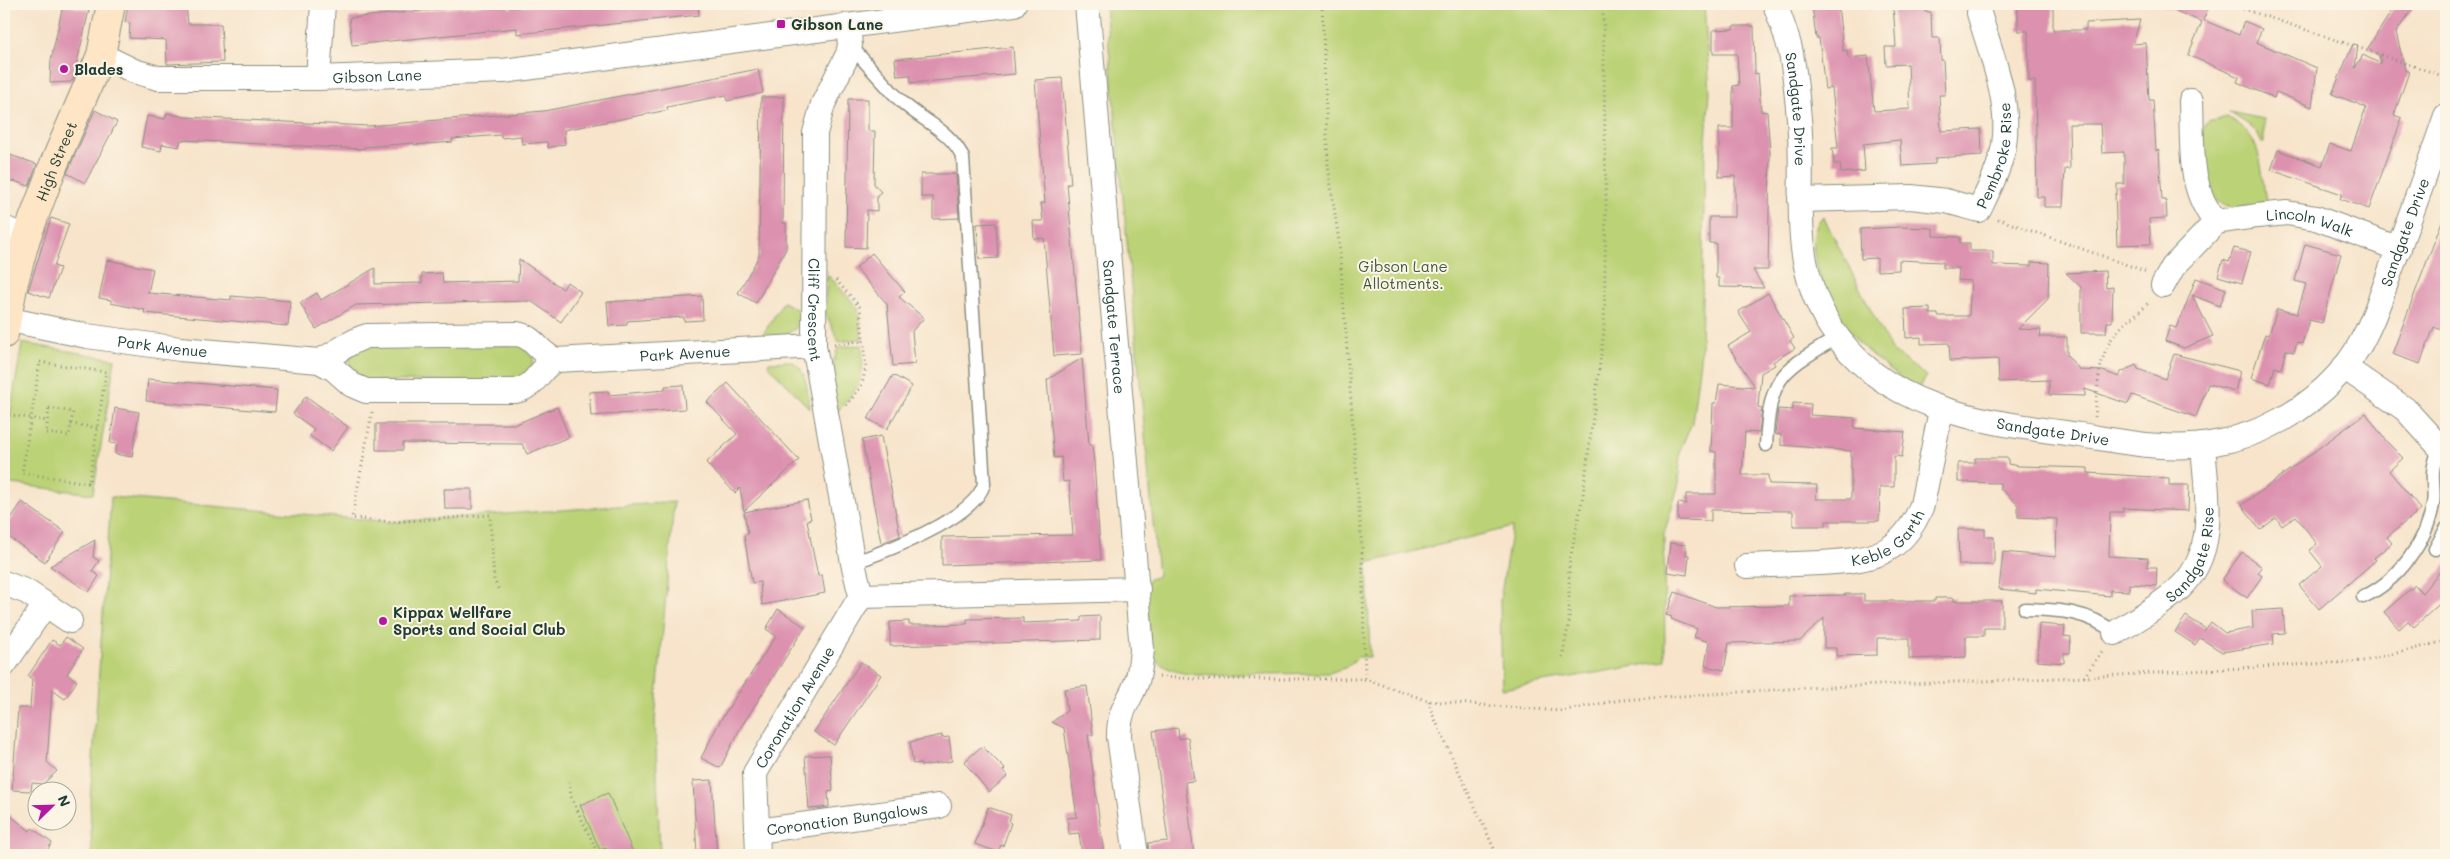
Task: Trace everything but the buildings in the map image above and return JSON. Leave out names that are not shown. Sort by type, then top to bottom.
[{"type":"main road","name":"High Street","points":[[5,327],[14,282],[15,233],[54,164],[101,55],[111,4]]},
{"type":"street","points":[[318,78],[323,4]]},
{"type":"street","name":"Gibson Lane","points":[[101,55],[134,71],[158,78],[318,78],[503,71],[849,36],[983,6],[1014,4]]},
{"type":"street","name":"Sandgate Terrace","points":[[1088,4],[1142,650],[1138,675],[1132,693],[1123,706],[1119,721],[1136,855]]},
{"type":"street","name":"Sandgate Drive","points":[[1775,4],[1790,48],[1800,121],[1802,249],[1814,295],[1838,337],[1859,362],[1884,382],[1912,398],[1941,410],[1986,422],[2163,446],[2203,445],[2250,434],[2282,419],[2312,400],[2344,367],[2368,332],[2446,116]]},
{"type":"street","name":"Pembroke Rise","points":[[1800,200],[1911,197],[1946,200],[1979,210],[2001,160],[2006,129],[2003,98],[1979,13]]},
{"type":"street","name":"Cliff Crescent","points":[[849,36],[848,54],[823,104],[816,133],[814,346],[853,563],[861,596]]},
{"type":"street","points":[[2165,281],[2216,222],[2199,198],[2195,184],[2191,101]]},
{"type":"street","name":"Lincoln Walk","points":[[2216,222],[2272,214],[2302,214],[2398,249]]},
{"type":"street","name":"Park Avenue","points":[[5,327],[171,348],[319,361],[334,368],[358,389],[376,391],[516,391],[533,384],[548,364],[556,360],[814,346]]},
{"type":"street","points":[[319,361],[334,355],[356,339],[367,336],[517,334],[531,339],[545,354],[556,360]]},
{"type":"street","points":[[2344,367],[2405,408],[2443,450]]},
{"type":"street","name":"Keble Garth","points":[[1747,566],[1856,561],[1878,555],[1898,543],[1908,532],[1922,506],[1941,410]]},
{"type":"street","name":"Sandgate Rise","points":[[2116,634],[2181,587],[2199,561],[2207,531],[2203,445]]},
{"type":"street","points":[[4,583],[27,592],[70,621]]},
{"type":"street","points":[[861,596],[1138,588]]},
{"type":"street","name":"Coronation Avenue","points":[[758,855],[755,773],[861,596]]},
{"type":"street","points":[[4,665],[45,604]]},
{"type":"street","name":"Coronation Bungalows","points":[[757,831],[939,806]]},
{"type":"lane","points":[[849,36],[903,103],[926,118],[954,142],[963,158],[984,484],[979,496],[950,519],[902,545],[853,563]]},
{"type":"lane","points":[[1766,445],[1771,398],[1778,383],[1788,370],[1801,360],[1838,337]]},
{"type":"lane","points":[[2363,597],[2383,586],[2393,577],[2404,564],[2427,526],[2433,503],[2433,471],[2443,450]]},
{"type":"lane","points":[[2435,549],[2446,529]]},
{"type":"lane","points":[[2026,609],[2065,610],[2087,615],[2116,634]]},
{"type":"path","points":[[1322,4],[1328,165],[1339,242],[1362,549],[1365,679]]},
{"type":"path","points":[[1562,657],[1570,622],[1569,565],[1583,494],[1604,331],[1606,205],[1603,4]]},
{"type":"path","points":[[2229,4],[2446,77]]},
{"type":"path","points":[[1979,210],[2010,225],[2132,267],[2165,281],[2141,312],[2116,334],[2107,348],[2101,363],[2093,437]]},
{"type":"path","points":[[816,257],[860,307],[864,341],[865,378],[855,395],[829,426]]},
{"type":"path","points":[[814,346],[864,341]]},
{"type":"path","points":[[40,362],[106,372],[98,428],[89,483],[22,473],[40,362]]},
{"type":"path","points":[[376,391],[352,518],[392,522],[490,516],[494,580],[500,592]]},
{"type":"path","points":[[49,408],[73,412],[69,436],[46,433],[48,420],[49,408]]},
{"type":"path","points":[[4,414],[48,420]]},
{"type":"path","points":[[71,424],[98,428]]},
{"type":"path","points":[[2084,677],[2116,634]]},
{"type":"path","points":[[1138,675],[1197,679],[1365,679],[1429,701],[1560,711],[1630,699],[1802,688],[2084,677],[2364,661],[2446,641]]},
{"type":"path","points":[[1429,701],[1432,713],[1497,855]]},
{"type":"path","points":[[569,782],[571,797],[602,854]]},
{"type":"green space","name":"Gibson Lane Allotments.","points":[[1704,4],[1710,93],[1705,152],[1701,352],[1692,423],[1680,450],[1679,483],[1664,534],[1665,661],[1502,689],[1500,600],[1512,527],[1367,563],[1370,657],[1358,657],[1345,668],[1329,673],[1198,675],[1179,672],[1162,665],[1152,655],[1145,590],[1149,579],[1158,576],[1105,5]]},
{"type":"green space","points":[[2229,112],[2264,119],[2264,143],[2262,143],[2257,133],[2249,125]]},
{"type":"green space","points":[[2227,117],[2239,124],[2254,142],[2261,164],[2266,202],[2235,207],[2221,204],[2208,194],[2201,133],[2208,122]]},
{"type":"green space","points":[[1823,216],[1891,350],[1926,376],[1918,389],[1868,351],[1843,323],[1833,307],[1817,266],[1814,252],[1814,233]]},
{"type":"green space","points":[[827,276],[858,308],[862,339],[839,342],[825,312]]},
{"type":"green space","points":[[783,302],[800,311],[798,325],[794,330],[783,334],[762,336]]},
{"type":"green space","points":[[22,343],[115,359],[93,494],[4,483],[4,451]]},
{"type":"green space","points":[[362,345],[521,345],[533,358],[533,364],[518,381],[365,381],[355,372],[350,364],[352,356]]},
{"type":"green space","points":[[862,345],[862,367],[859,382],[837,412],[831,371],[838,347]]},
{"type":"green space","points":[[789,361],[800,368],[806,380],[810,409],[768,365],[769,362]]},
{"type":"green space","name":"Kippax Wellfare Sports and Social Club","points":[[111,497],[392,522],[674,502],[655,720],[660,855],[92,855],[90,801]]},
{"type":"place","name":"Gibson Lane","points":[[781,24]]},
{"type":"place","name":"Blades","points":[[64,69]]},
{"type":"place","name":"Kippax Wellfare Sports and Social Club","points":[[383,621]]}]
